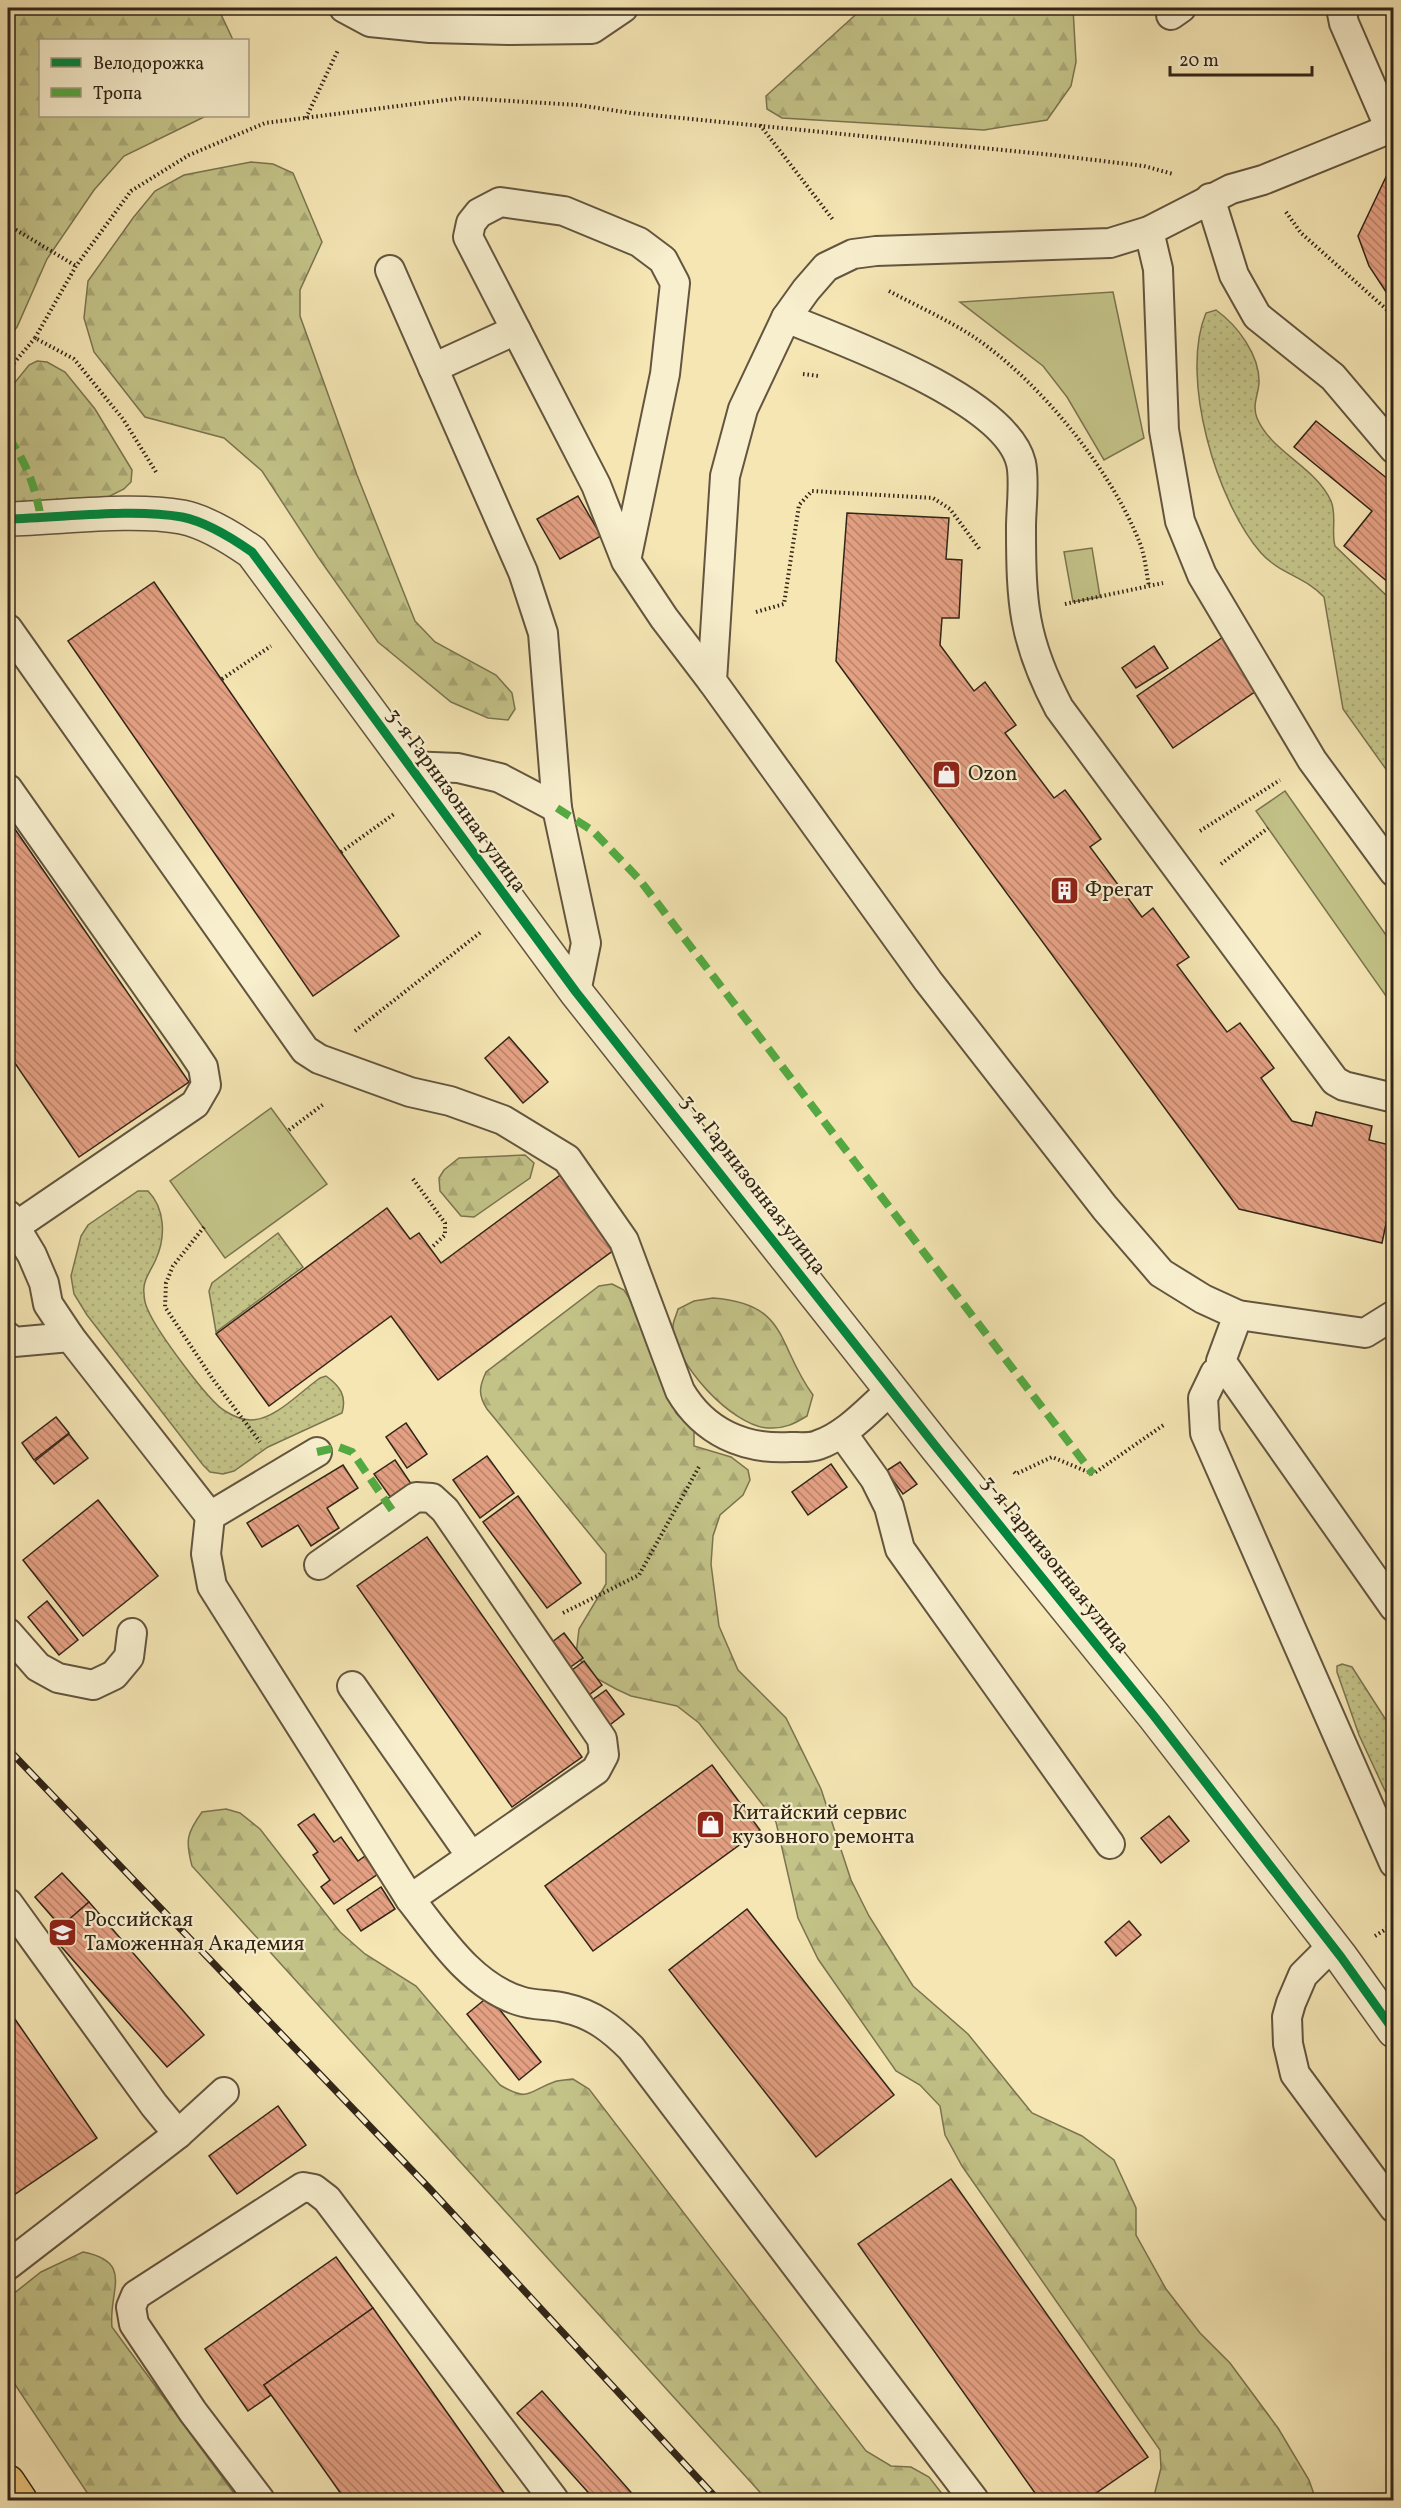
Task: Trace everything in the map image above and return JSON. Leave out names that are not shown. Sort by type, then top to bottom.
[{"type":"main road","points":[[8,2482],[20,2500]]},
{"type":"street","name":"3-я Гарнизонная улица","points":[[8,519],[144,514],[184,517],[228,536],[252,552],[576,992],[891,1390],[1154,1716],[1394,2031]]},
{"type":"lane","points":[[349,10],[370,22],[430,28],[592,29],[624,8]]},
{"type":"lane","points":[[712,681],[725,476],[743,409],[786,318],[826,267],[853,254],[1110,243],[1149,231],[1210,198],[1263,180],[1392,128],[1344,23],[1341,8]]},
{"type":"lane","points":[[1210,198],[1234,275],[1257,316],[1333,377],[1394,449]]},
{"type":"lane","points":[[626,561],[665,374],[675,282],[663,260],[639,242],[564,211],[500,202],[478,213],[471,223],[468,237],[596,485],[626,561],[664,618],[928,981],[1105,1208],[1161,1273],[1203,1299],[1239,1315],[1365,1333],[1394,1315]]},
{"type":"lane","points":[[1149,231],[1158,269],[1164,430],[1180,521],[1202,575],[1312,760],[1394,872]]},
{"type":"lane","points":[[390,270],[523,572],[543,633],[556,808],[586,943],[576,992]]},
{"type":"lane","points":[[786,318],[893,361],[980,411],[1004,432],[1021,463],[1021,584],[1026,629],[1042,676],[1059,708],[1335,1081],[1344,1086],[1394,1098]]},
{"type":"lane","points":[[434,368],[516,330]]},
{"type":"lane","points":[[8,629],[304,1050],[319,1059],[410,1092],[450,1101],[503,1120],[567,1160],[624,1241],[680,1391],[689,1407],[717,1432],[766,1449],[817,1446],[842,1433],[891,1390]]},
{"type":"lane","points":[[408,766],[459,768],[500,778],[556,808]]},
{"type":"lane","points":[[8,789],[193,1052],[203,1067],[206,1085],[195,1104],[12,1221],[36,1264],[44,1283],[48,1304],[70,1338],[210,1516],[206,1554],[212,1586],[410,1899],[466,1967],[490,1987],[520,2001],[567,2008],[607,2025],[632,2048],[974,2500]]},
{"type":"lane","points":[[1239,1315],[1221,1361],[1389,1589]]},
{"type":"lane","points":[[8,1337],[14,1342],[70,1338]]},
{"type":"lane","points":[[1209,1386],[1205,1433],[1394,1863]]},
{"type":"lane","points":[[842,1433],[875,1479],[889,1507],[900,1549],[1110,1845]]},
{"type":"lane","points":[[210,1516],[284,1474],[317,1452]]},
{"type":"lane","points":[[319,1565],[416,1497],[432,1498],[445,1510],[599,1733],[604,1755],[596,1770],[410,1899]]},
{"type":"lane","points":[[8,1633],[38,1667],[58,1677],[93,1685],[114,1675],[129,1657],[132,1633]]},
{"type":"lane","points":[[352,1686],[471,1856]]},
{"type":"lane","points":[[8,1903],[154,2105],[178,2134]]},
{"type":"lane","points":[[1331,1947],[1303,1975],[1287,2017],[1288,2044],[1295,2074],[1394,2208]]},
{"type":"lane","points":[[8,2265],[178,2134],[224,2092]]},
{"type":"lane","points":[[260,2500],[193,2412],[134,2324],[131,2307],[136,2295],[303,2187],[314,2189],[327,2199],[554,2500]]},
{"type":"path","points":[[306,118],[349,10]]},
{"type":"path","points":[[8,370],[35,338],[76,266],[131,191],[189,155],[265,123],[461,98],[578,105],[631,113],[759,124],[1144,166]]},
{"type":"path","points":[[759,124],[831,216]]},
{"type":"path","points":[[1263,180],[1301,234],[1394,316]]},
{"type":"path","points":[[8,225],[76,266]]},
{"type":"path","points":[[900,290],[888,291],[974,337],[1032,384],[1075,435],[1116,496],[1140,542],[1149,586],[1100,597]]},
{"type":"path","points":[[35,338],[74,359],[123,419],[184,517]]},
{"type":"path","points":[[794,372],[830,378]]},
{"type":"path","points":[[716,621],[784,604],[799,505],[812,491],[933,498],[950,509],[984,554]]},
{"type":"path","points":[[222,679],[276,642]]},
{"type":"path","points":[[1192,836],[1312,760]]},
{"type":"path","points":[[341,852],[397,812]]},
{"type":"path","points":[[1190,888],[1268,828]]},
{"type":"path","points":[[319,1059],[513,907]]},
{"type":"path","points":[[413,1179],[445,1223],[445,1235],[430,1248]]},
{"type":"path","points":[[204,1227],[173,1266],[166,1283],[165,1307],[212,1378],[284,1474]]},
{"type":"path","points":[[1383,1286],[1390,1279],[1394,1264]]},
{"type":"path","points":[[1016,1474],[1052,1457],[1093,1474],[1209,1386]]},
{"type":"path","points":[[528,1633],[639,1575],[673,1517],[717,1432]]},
{"type":"green space","points":[[8,8],[218,8],[233,39],[39,39],[39,117],[204,117],[124,156],[94,190],[47,259],[17,327],[8,338]]},
{"type":"green space","points":[[863,8],[1073,8],[1076,62],[1071,86],[1047,120],[984,130],[782,118],[767,109],[766,96]]},
{"type":"green space","points":[[251,162],[273,164],[293,173],[322,242],[300,290],[300,316],[357,475],[415,621],[435,642],[496,675],[512,693],[515,709],[508,720],[488,718],[451,702],[378,642],[318,557],[262,471],[224,438],[145,417],[94,352],[84,318],[88,281],[155,191],[184,175]]},
{"type":"green space","points":[[1113,292],[1144,438],[1104,460],[1067,397],[1043,366],[960,302]]},
{"type":"green space","points":[[1216,310],[1239,332],[1256,362],[1259,383],[1255,409],[1264,430],[1272,441],[1315,478],[1331,501],[1335,546],[1388,597],[1393,598],[1393,779],[1343,709],[1324,597],[1317,590],[1276,566],[1261,553],[1245,531],[1217,472],[1200,404],[1197,370],[1199,340],[1206,313]]},
{"type":"green space","points":[[37,361],[47,362],[65,372],[95,409],[132,470],[131,482],[124,489],[104,499],[8,504],[8,391],[29,365]]},
{"type":"green space","points":[[1092,548],[1100,597],[1073,602],[1064,552]]},
{"type":"green space","points":[[1285,791],[1393,945],[1393,1006],[1256,811]]},
{"type":"green space","points":[[271,1108],[327,1184],[225,1258],[170,1181]]},
{"type":"green space","points":[[525,1155],[534,1163],[530,1178],[474,1217],[461,1216],[440,1191],[439,1178],[444,1170],[459,1158]]},
{"type":"green space","points":[[138,1191],[148,1191],[154,1198],[162,1223],[159,1250],[144,1284],[147,1306],[171,1348],[217,1405],[240,1418],[260,1419],[278,1410],[320,1378],[326,1376],[343,1396],[342,1413],[268,1447],[234,1471],[223,1474],[210,1472],[203,1465],[87,1315],[74,1294],[71,1276],[81,1236],[88,1225]]},
{"type":"green space","points":[[278,1233],[303,1267],[216,1332],[209,1291],[212,1283]]},
{"type":"green space","points":[[612,1284],[624,1290],[631,1301],[676,1413],[694,1431],[694,1446],[731,1457],[748,1470],[750,1480],[743,1495],[720,1515],[713,1536],[711,1564],[719,1626],[738,1670],[786,1718],[821,1789],[851,1880],[869,1916],[913,1986],[968,2034],[1032,2113],[1082,2136],[1114,2160],[1136,2208],[1136,2235],[1166,2289],[1200,2333],[1230,2363],[1278,2428],[1309,2480],[1316,2500],[1153,2500],[1161,2468],[1160,2450],[962,2166],[945,2135],[940,2106],[920,2085],[896,2071],[818,1959],[798,1918],[776,1822],[699,1723],[677,1706],[631,1696],[594,1677],[576,1655],[579,1629],[606,1584],[606,1554],[487,1409],[482,1399],[481,1387],[486,1372],[599,1286]]},
{"type":"green space","points":[[713,1298],[738,1302],[756,1309],[769,1318],[778,1330],[801,1377],[813,1395],[807,1416],[793,1424],[779,1428],[754,1425],[722,1405],[693,1374],[675,1341],[674,1322],[678,1309],[694,1301]]},
{"type":"green space","points":[[1342,1664],[1352,1667],[1393,1731],[1393,1808],[1359,1735],[1337,1672],[1337,1666]]},
{"type":"green space","points":[[226,1809],[240,1813],[260,1829],[340,1932],[365,1954],[416,1986],[500,2085],[517,2093],[528,2094],[556,2081],[573,2079],[589,2089],[866,2451],[891,2466],[911,2467],[929,2477],[947,2500],[767,2500],[192,1866],[188,1850],[190,1831],[202,1812]]},
{"type":"green space","points":[[83,2252],[109,2263],[114,2271],[115,2280],[112,2327],[239,2500],[92,2500],[8,2374],[8,2298],[41,2272]]},
{"type":"building","points":[[1394,160],[1394,304],[1369,266],[1358,236]]},
{"type":"building","points":[[1316,421],[1394,484],[1394,520],[1390,525],[1394,528],[1394,587],[1344,546],[1372,511],[1294,447]]},
{"type":"building","points":[[578,496],[601,536],[560,559],[537,519]]},
{"type":"building","name":"Фрегат","points":[[847,513],[949,518],[946,559],[962,560],[959,618],[942,618],[940,645],[974,691],[985,682],[1016,725],[1005,733],[1054,798],[1065,790],[1083,814],[1101,839],[1090,847],[1142,917],[1153,908],[1189,957],[1177,965],[1227,1032],[1240,1023],[1274,1068],[1261,1078],[1292,1121],[1312,1126],[1316,1112],[1372,1126],[1369,1140],[1394,1146],[1394,1186],[1382,1243],[1239,1209],[836,661]]},
{"type":"building","points":[[154,582],[399,936],[313,996],[68,641]]},
{"type":"building","points":[[1223,637],[1259,689],[1173,748],[1137,696]]},
{"type":"building","points":[[1154,646],[1168,668],[1136,688],[1122,668]]},
{"type":"building","points":[[8,819],[189,1082],[79,1157],[8,1053]]},
{"type":"building","points":[[509,1037],[548,1082],[523,1103],[485,1058]]},
{"type":"building","points":[[563,1173],[618,1247],[438,1380],[391,1316],[269,1406],[216,1334],[387,1208],[410,1239],[419,1233],[441,1263]]},
{"type":"building","points":[[56,1417],[69,1433],[34,1460],[22,1443]]},
{"type":"building","points":[[406,1423],[427,1454],[407,1468],[386,1437]]},
{"type":"building","points":[[69,1434],[88,1458],[54,1484],[35,1461]]},
{"type":"building","points":[[487,1456],[514,1493],[480,1518],[453,1480]]},
{"type":"building","points":[[395,1460],[416,1491],[396,1505],[374,1474]]},
{"type":"building","points":[[900,1462],[917,1484],[903,1494],[886,1471]]},
{"type":"building","points":[[831,1464],[847,1487],[808,1515],[792,1492]]},
{"type":"building","points":[[343,1465],[358,1488],[327,1508],[339,1528],[311,1546],[298,1525],[262,1547],[247,1523]]},
{"type":"building","points":[[518,1496],[581,1583],[547,1608],[483,1522]]},
{"type":"building","points":[[98,1500],[158,1576],[83,1636],[23,1560]]},
{"type":"building","points":[[427,1537],[582,1757],[512,1807],[357,1586]]},
{"type":"building","points":[[47,1601],[78,1640],[59,1655],[28,1617]]},
{"type":"building","points":[[564,1633],[583,1658],[565,1671],[547,1646]]},
{"type":"building","points":[[584,1661],[602,1685],[585,1698],[567,1674]]},
{"type":"building","points":[[606,1690],[624,1714],[607,1727],[588,1703]]},
{"type":"building","points":[[712,1765],[760,1830],[593,1951],[545,1886]]},
{"type":"building","points":[[314,1814],[334,1842],[341,1837],[358,1861],[365,1856],[378,1874],[334,1904],[321,1887],[330,1880],[313,1855],[318,1852],[298,1825]]},
{"type":"building","points":[[1169,1816],[1189,1841],[1161,1863],[1141,1838]]},
{"type":"building","points":[[62,1873],[89,1902],[61,1927],[35,1897]]},
{"type":"building","points":[[381,1887],[395,1909],[361,1931],[347,1910]]},
{"type":"building","points":[[89,1902],[204,2035],[167,2067],[51,1935]]},
{"type":"building","points":[[747,1909],[894,2095],[816,2157],[669,1970]]},
{"type":"building","points":[[1129,1921],[1141,1935],[1116,1956],[1105,1942]]},
{"type":"building","points":[[489,1996],[541,2062],[519,2080],[467,2014]]},
{"type":"building","points":[[8,2009],[97,2138],[8,2199]]},
{"type":"building","points":[[278,2106],[306,2145],[237,2194],[209,2156]]},
{"type":"building","points":[[951,2179],[1148,2457],[1086,2500],[1040,2500],[858,2244]]},
{"type":"building","points":[[336,2257],[373,2308],[264,2385],[271,2395],[248,2411],[205,2349]]},
{"type":"building","points":[[373,2308],[509,2500],[339,2500],[344,2498],[264,2385]]},
{"type":"building","points":[[542,2391],[636,2498],[634,2500],[595,2500],[517,2413]]},
{"type":"railway","points":[[8,1749],[430,2189],[718,2500]]},
{"type":"marked path","points":[[8,437],[29,476],[41,518]]},
{"type":"marked path","points":[[557,808],[593,831],[639,879],[1093,1474]]},
{"type":"marked path","points":[[317,1452],[339,1447],[352,1452],[394,1513]]},
{"type":"cycle path","points":[[8,519],[118,513],[162,514],[191,519],[210,527],[252,552],[576,992],[937,1448],[1154,1716],[1341,1957],[1394,2031]]},
{"type":"place","name":"Ozon","points":[[947,774]]},
{"type":"place","name":"Фрегат","points":[[1064,890]]},
{"type":"place","name":"Китайский сервис кузовного ремонта","points":[[711,1825]]},
{"type":"place","name":"Российская Таможенная Академия","points":[[63,1932]]}]
